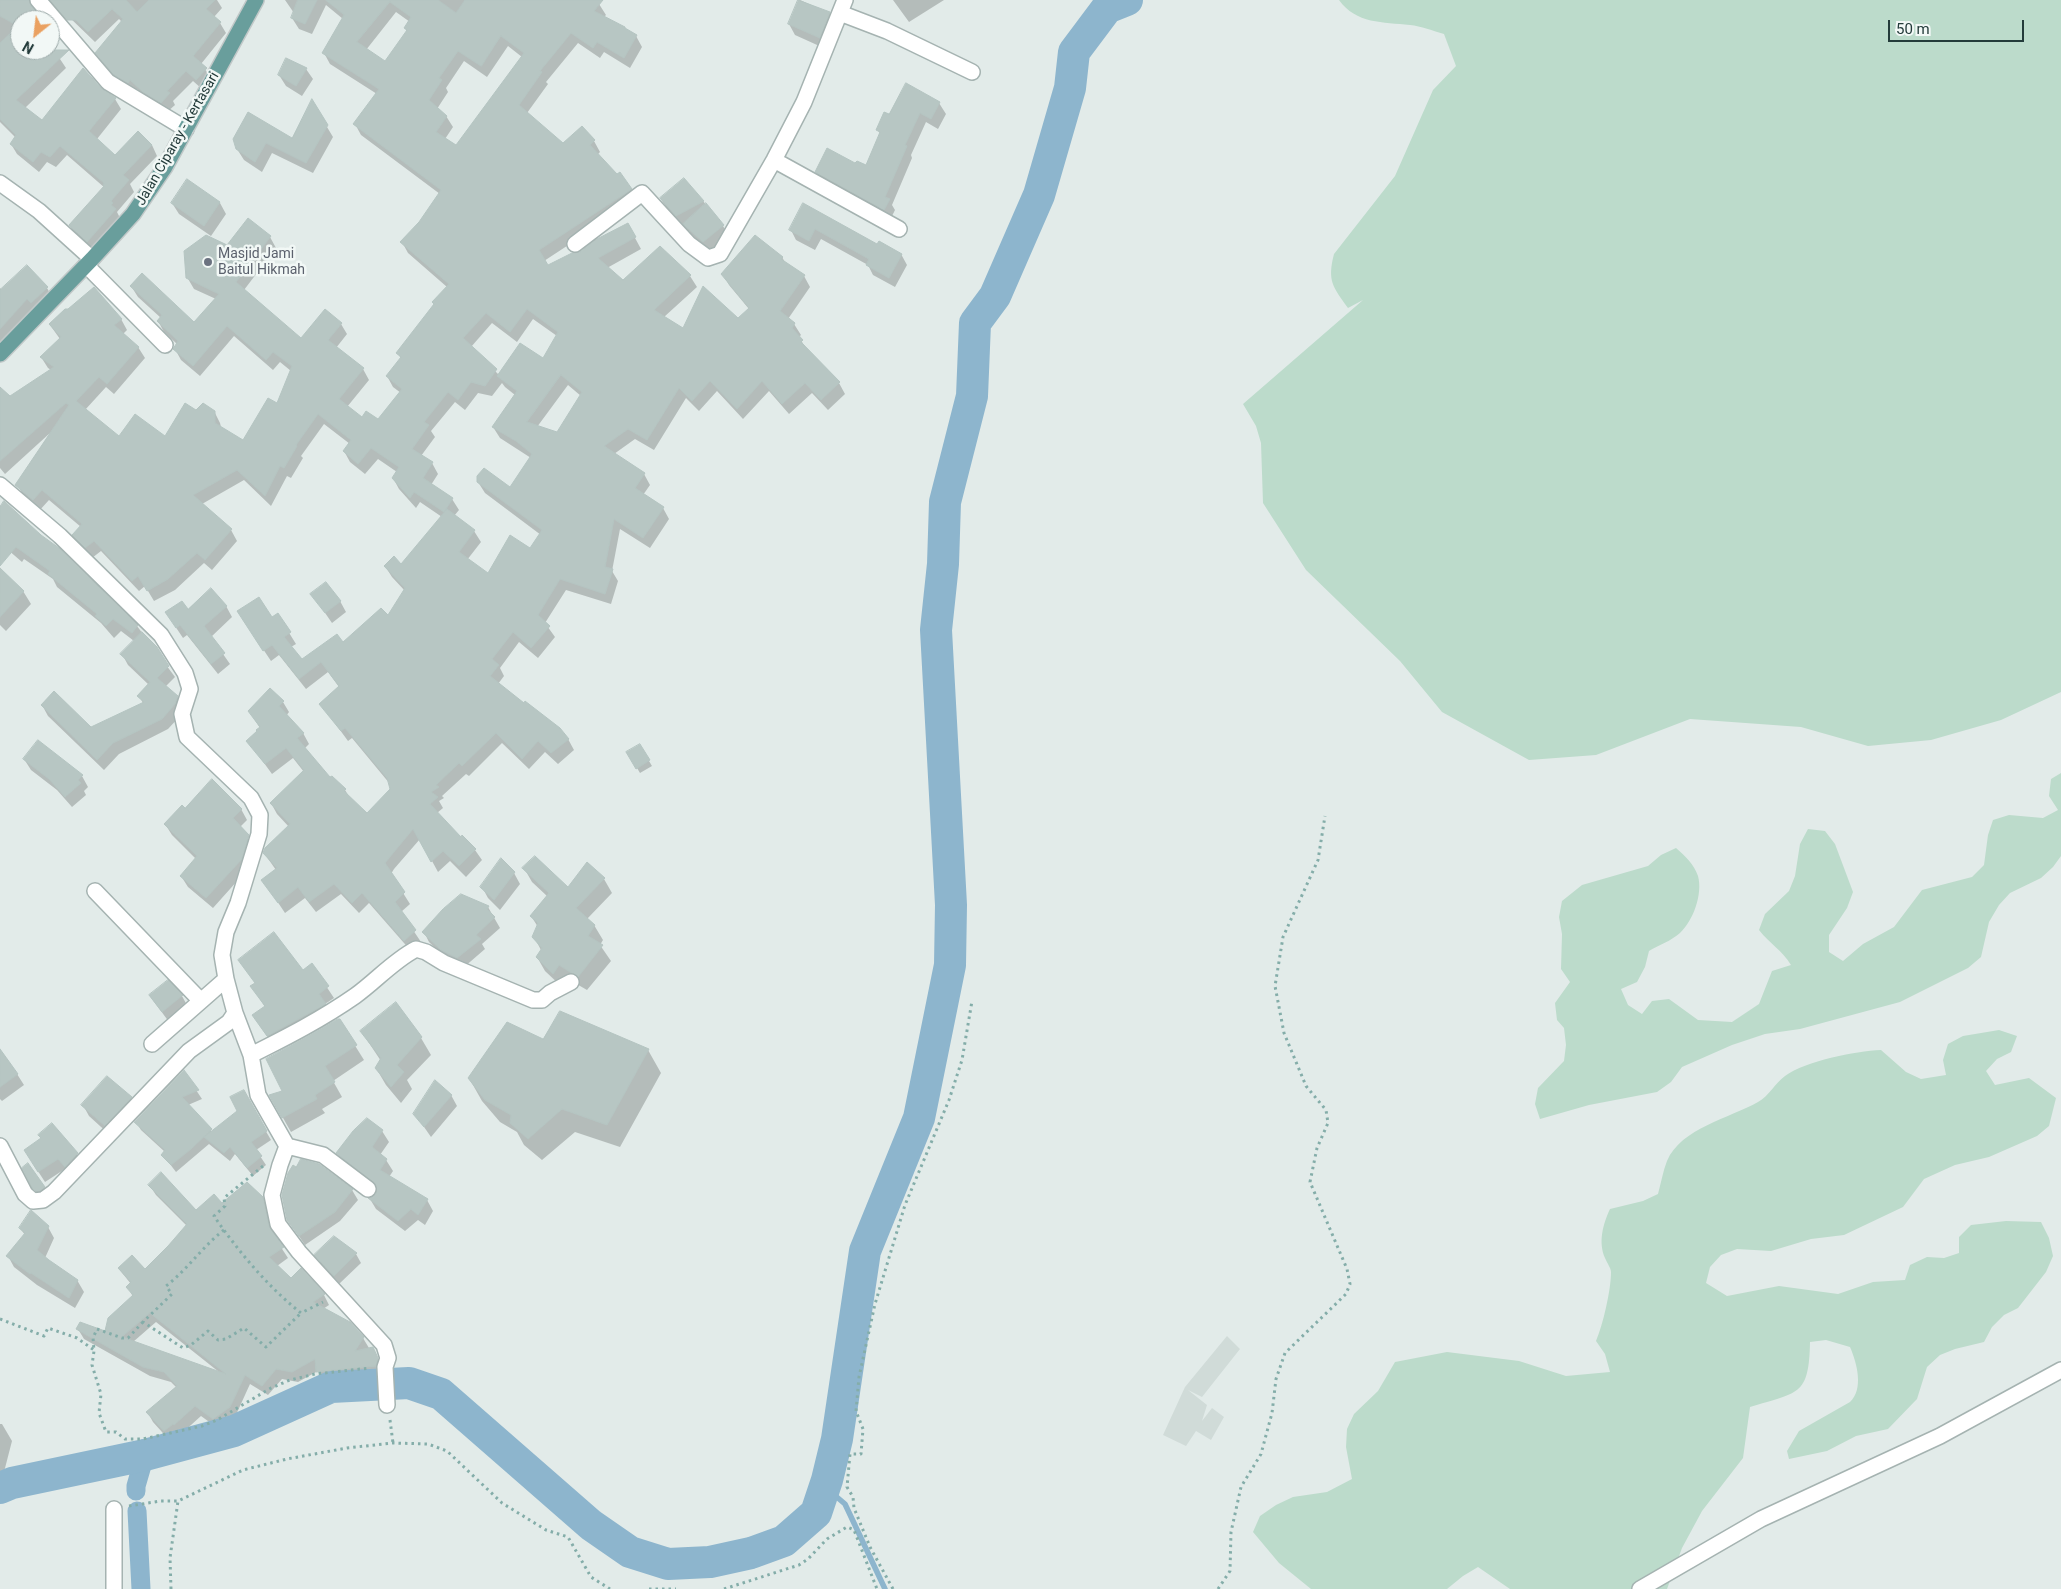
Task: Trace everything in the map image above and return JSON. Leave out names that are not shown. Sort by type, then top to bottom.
[{"type":"main road","name":"Jalan Ciparay - Kertasari","points":[[0,354],[133,214],[165,167],[254,1]]},
{"type":"street","points":[[38,0],[108,82],[186,129]]},
{"type":"street","points":[[575,244],[642,193],[689,244],[708,258],[720,254],[774,160],[804,102],[843,6],[887,31],[972,72]]},
{"type":"street","points":[[774,160],[899,228]]},
{"type":"street","points":[[0,183],[39,210],[165,345]]},
{"type":"street","points":[[0,485],[60,536],[161,635],[185,673],[190,689],[182,714],[187,737],[250,798],[260,815],[259,834],[238,903],[226,932],[222,955],[235,1013],[251,1055],[258,1095],[287,1146],[323,1155],[368,1189]]},
{"type":"street","points":[[95,892],[201,1001]]},
{"type":"street","points":[[251,1055],[311,1025],[357,995],[395,962],[416,949],[426,952],[444,963],[533,1000],[542,1000],[550,993],[571,982]]},
{"type":"street","points":[[152,1044],[226,979]]},
{"type":"street","points":[[0,1146],[25,1194],[34,1201],[43,1200],[54,1192],[189,1051],[229,1022],[235,1013]]},
{"type":"street","points":[[287,1146],[272,1195],[278,1224],[299,1252],[384,1345],[388,1358],[385,1367],[387,1404]]},
{"type":"street","points":[[1640,1589],[1761,1519],[1940,1436],[2061,1370]]},
{"type":"street","points":[[114,1509],[114,1589]]},
{"type":"path","points":[[1218,1589],[1230,1571],[1231,1532],[1240,1487],[1261,1454],[1272,1413],[1276,1379],[1285,1353],[1346,1294],[1350,1284],[1347,1269],[1310,1182],[1317,1148],[1328,1123],[1326,1110],[1306,1086],[1284,1033],[1275,986],[1283,937],[1318,860],[1325,816]]},
{"type":"path","points":[[877,1589],[857,1528],[853,1497],[848,1487],[850,1454],[861,1454],[864,1428],[856,1410],[858,1377],[875,1304],[905,1206],[949,1100],[962,1060],[972,1001]]},
{"type":"path","points":[[287,1146],[224,1198],[225,1206],[214,1216],[248,1261],[289,1304],[301,1313]]},
{"type":"path","points":[[224,1230],[210,1241],[182,1274],[166,1286],[172,1294],[128,1338],[122,1338],[97,1329],[93,1338],[92,1365],[101,1394],[99,1413],[106,1432],[116,1432],[125,1439],[142,1439],[202,1426],[218,1420],[271,1388],[290,1380],[315,1374],[385,1367]]},
{"type":"path","points":[[143,1322],[183,1348],[191,1345],[208,1331],[218,1340],[226,1339],[244,1328],[266,1348],[301,1313],[337,1294]]},
{"type":"path","points":[[0,1319],[44,1336],[48,1328],[77,1338],[94,1351]]},
{"type":"path","points":[[387,1404],[393,1443]]},
{"type":"path","points":[[114,1509],[178,1500],[243,1470],[287,1459],[346,1448],[393,1443],[428,1444],[447,1451],[502,1504],[546,1530],[568,1537],[591,1577],[610,1589]]},
{"type":"path","points":[[171,1589],[170,1558],[178,1500]]},
{"type":"path","points":[[724,1589],[799,1565],[808,1559],[827,1539],[847,1527],[857,1528]]},
{"type":"path","points":[[857,1528],[893,1589]]},
{"type":"path","points":[[648,1589],[676,1589]]},
{"type":"shaded area","points":[[1227,1336],[1240,1349],[1202,1397],[1188,1390],[1207,1405],[1202,1421],[1212,1408],[1224,1417],[1211,1440],[1196,1431],[1186,1446],[1163,1435],[1185,1387]]},
{"type":"green space","points":[[1339,0],[2061,0],[2061,692],[2001,720],[1931,740],[1868,746],[1801,727],[1690,719],[1596,755],[1529,760],[1442,712],[1400,661],[1306,570],[1263,503],[1261,443],[1256,426],[1243,404],[1363,300],[1348,308],[1338,294],[1331,277],[1334,254],[1395,176],[1433,90],[1456,66],[1444,34],[1423,27],[1362,18],[1353,14]]},
{"type":"green space","points":[[2061,773],[2061,856],[2041,878],[2010,893],[1999,905],[1989,922],[1981,957],[1968,968],[1900,1002],[1800,1029],[1765,1034],[1732,1045],[1682,1067],[1671,1082],[1657,1092],[1589,1105],[1540,1119],[1535,1104],[1538,1088],[1564,1061],[1566,1045],[1564,1028],[1557,1020],[1555,1003],[1570,982],[1561,969],[1562,934],[1559,917],[1562,901],[1582,885],[1648,866],[1661,855],[1676,848],[1686,857],[1698,876],[1699,883],[1698,899],[1693,914],[1680,933],[1649,951],[1645,967],[1637,982],[1621,989],[1628,1005],[1642,1014],[1652,1001],[1669,999],[1698,1020],[1732,1022],[1759,1004],[1772,971],[1791,965],[1784,955],[1759,930],[1765,914],[1789,891],[1795,876],[1800,844],[1808,829],[1825,831],[1835,844],[1853,892],[1847,908],[1829,935],[1829,952],[1843,961],[1863,944],[1894,927],[1922,890],[1972,877],[1984,865],[1988,835],[1993,820],[2009,815],[2043,818],[2058,810],[2049,796],[2051,779]]},
{"type":"green space","points":[[1999,1030],[2017,1036],[2011,1052],[1997,1059],[1986,1071],[1995,1085],[2029,1078],[2056,1098],[2049,1126],[2037,1136],[1989,1157],[1955,1165],[1924,1179],[1903,1207],[1844,1235],[1811,1239],[1771,1251],[1737,1249],[1721,1255],[1710,1267],[1706,1283],[1727,1296],[1779,1286],[1838,1294],[1873,1282],[1905,1280],[1910,1265],[1927,1257],[1944,1258],[1959,1253],[1959,1237],[1971,1225],[2006,1221],[2041,1222],[2049,1238],[2053,1256],[2046,1272],[2018,1308],[2004,1315],[1992,1327],[1984,1342],[1955,1349],[1940,1355],[1927,1367],[1917,1399],[1888,1429],[1856,1436],[1827,1451],[1789,1459],[1787,1451],[1799,1431],[1850,1402],[1857,1390],[1857,1368],[1850,1347],[1826,1340],[1810,1342],[1807,1373],[1798,1390],[1750,1407],[1743,1458],[1702,1511],[1682,1548],[1667,1589],[1510,1589],[1478,1567],[1447,1589],[1311,1589],[1279,1563],[1253,1532],[1260,1516],[1276,1505],[1293,1497],[1327,1492],[1352,1479],[1346,1447],[1347,1429],[1354,1414],[1378,1391],[1395,1362],[1447,1352],[1519,1361],[1566,1376],[1610,1372],[1605,1354],[1596,1341],[1606,1307],[1611,1279],[1611,1270],[1602,1246],[1602,1233],[1605,1221],[1610,1209],[1643,1201],[1658,1194],[1667,1161],[1683,1140],[1707,1125],[1758,1102],[1785,1076],[1818,1061],[1858,1052],[1881,1050],[1906,1072],[1921,1079],[1946,1075],[1943,1060],[1948,1044],[1963,1036]]},
{"type":"building","points":[[0,0],[29,0],[34,10],[10,10],[10,22],[0,16]]},
{"type":"building","points":[[50,0],[126,0],[137,12],[149,0],[215,0],[206,9],[221,22],[193,56],[207,68],[196,80],[186,71],[167,91],[170,93],[161,103],[143,92],[130,80],[128,83],[114,75],[95,53],[123,19],[112,9],[88,32],[76,20],[67,20]]},
{"type":"building","points":[[298,0],[317,0],[305,24],[291,18]]},
{"type":"building","points":[[326,0],[438,0],[456,13],[465,0],[603,0],[594,11],[637,35],[624,58],[597,42],[593,48],[571,33],[540,71],[542,72],[519,105],[563,143],[582,126],[595,140],[590,145],[617,174],[620,172],[632,189],[539,250],[548,265],[572,253],[580,252],[595,240],[628,223],[636,237],[598,258],[623,280],[660,246],[691,275],[654,310],[683,328],[703,286],[738,318],[749,308],[721,274],[755,235],[783,257],[781,259],[805,275],[780,311],[795,323],[792,328],[803,340],[801,342],[840,382],[821,400],[805,383],[782,404],[762,381],[737,409],[710,381],[692,401],[679,388],[647,440],[628,429],[604,446],[645,473],[635,488],[664,507],[643,538],[614,519],[605,567],[613,569],[605,594],[560,579],[538,615],[550,626],[531,648],[513,632],[492,659],[499,665],[490,676],[560,728],[569,739],[551,753],[538,741],[522,759],[496,733],[462,766],[459,763],[436,785],[439,787],[431,792],[438,797],[430,804],[461,837],[462,835],[476,849],[459,866],[443,851],[431,862],[413,829],[385,863],[405,892],[395,902],[416,930],[404,941],[362,893],[352,903],[334,884],[309,902],[298,887],[278,903],[261,880],[277,868],[263,853],[265,848],[290,824],[270,803],[304,770],[286,748],[265,764],[246,741],[260,727],[248,711],[270,688],[284,701],[279,706],[304,733],[297,738],[330,777],[332,776],[346,789],[344,791],[367,813],[390,789],[387,778],[345,728],[341,731],[319,704],[339,686],[321,662],[299,679],[272,645],[263,651],[237,611],[259,597],[272,617],[278,613],[291,632],[284,637],[302,659],[337,634],[343,642],[381,608],[388,615],[405,588],[384,566],[394,556],[401,564],[447,509],[475,530],[459,552],[488,573],[510,535],[530,548],[542,530],[477,482],[477,476],[484,468],[510,487],[532,454],[516,441],[492,427],[517,391],[497,376],[520,343],[543,358],[558,332],[527,309],[510,332],[486,313],[463,338],[497,369],[485,386],[471,382],[458,400],[448,392],[424,422],[429,425],[412,449],[433,462],[423,478],[453,498],[444,512],[414,492],[410,498],[392,478],[399,467],[371,448],[358,464],[343,451],[351,440],[318,414],[296,445],[284,468],[280,466],[265,496],[237,470],[193,495],[232,529],[205,560],[197,553],[168,579],[147,591],[138,576],[132,581],[94,541],[85,548],[72,535],[82,524],[42,490],[33,500],[15,485],[69,405],[66,403],[0,461],[0,387],[10,396],[54,367],[40,357],[61,337],[49,324],[94,287],[122,319],[114,325],[139,347],[107,384],[99,377],[76,401],[119,436],[135,414],[165,436],[185,403],[196,410],[203,403],[215,411],[215,423],[243,440],[268,398],[277,403],[292,366],[273,352],[266,360],[227,326],[193,366],[173,349],[178,341],[157,321],[162,315],[130,286],[142,273],[194,322],[219,294],[186,278],[184,251],[206,235],[227,245],[248,218],[271,236],[236,282],[301,338],[325,309],[342,323],[328,340],[364,368],[339,399],[362,417],[366,411],[378,419],[402,389],[386,376],[401,357],[396,353],[434,304],[432,302],[449,284],[400,242],[419,222],[441,190],[353,124],[379,89],[322,53],[344,15]],"holes":[[[390,2],[411,17],[404,28],[407,30],[385,61],[357,42]],[[501,36],[524,53],[456,145],[436,132],[447,116],[429,100],[442,80],[439,78],[458,51],[481,66]],[[561,375],[582,392],[557,432],[527,422]]]},
{"type":"building","points":[[798,0],[830,12],[820,38],[788,24]]},
{"type":"building","points":[[10,34],[10,60],[58,60],[16,100],[42,120],[83,68],[101,88],[116,98],[89,131],[115,155],[138,131],[152,145],[123,175],[129,180],[111,201],[113,203],[111,205],[116,209],[87,242],[69,225],[104,186],[104,183],[60,146],[50,157],[41,152],[33,162],[10,144],[16,135],[0,119],[0,43]]},
{"type":"building","points":[[60,50],[69,50],[60,58]]},
{"type":"building","points":[[286,58],[307,68],[296,86],[278,75]]},
{"type":"building","points":[[906,83],[940,102],[931,119],[920,113],[905,145],[907,146],[885,197],[890,199],[884,210],[815,172],[827,148],[855,163],[857,161],[866,165],[880,132],[876,130],[884,112],[889,114]]},
{"type":"building","points":[[312,99],[328,125],[306,163],[266,143],[255,162],[236,149],[233,139],[248,112],[292,138]]},
{"type":"building","points":[[684,178],[704,201],[676,216],[660,198]]},
{"type":"building","points":[[187,179],[220,202],[204,226],[171,203]]},
{"type":"building","points":[[706,203],[724,225],[703,242],[683,224]]},
{"type":"building","points":[[803,203],[877,244],[879,241],[902,254],[889,278],[866,265],[869,259],[815,229],[809,241],[789,230]]},
{"type":"building","points":[[27,265],[48,287],[31,303],[27,299],[0,329],[0,290]]},
{"type":"building","points":[[4,501],[41,535],[59,548],[138,625],[132,633],[113,619],[106,626],[95,616],[97,614],[48,574],[50,571],[16,547],[0,566],[0,507]]},
{"type":"building","points":[[0,568],[24,591],[0,617]]},
{"type":"building","points":[[326,582],[341,601],[325,613],[310,594]]},
{"type":"building","points":[[211,588],[227,606],[204,626],[225,653],[211,664],[180,625],[176,628],[165,612],[182,601],[188,609]]},
{"type":"building","points":[[142,632],[157,647],[169,666],[157,678],[178,696],[175,704],[162,719],[113,743],[97,760],[41,705],[54,691],[91,727],[144,702],[137,696],[150,682],[120,654]]},
{"type":"building","points":[[38,740],[83,775],[78,780],[81,783],[65,797],[49,779],[23,759]]},
{"type":"building","points":[[640,744],[650,760],[636,769],[626,752]]},
{"type":"building","points":[[212,779],[242,809],[233,818],[249,835],[242,859],[206,898],[180,876],[197,856],[164,824],[182,805],[185,808]]},
{"type":"building","points":[[535,856],[568,887],[587,862],[605,878],[576,908],[595,925],[588,936],[603,945],[578,977],[559,965],[553,974],[536,957],[542,948],[532,937],[538,923],[530,916],[549,893],[522,868]]},
{"type":"building","points":[[501,858],[515,872],[494,900],[480,887]]},
{"type":"building","points":[[461,894],[489,906],[487,909],[495,917],[476,935],[481,939],[457,958],[441,950],[422,932],[443,909]]},
{"type":"building","points":[[274,932],[303,970],[312,963],[329,986],[319,994],[326,1004],[267,1036],[252,1015],[265,1006],[250,986],[255,983],[238,960]]},
{"type":"building","points":[[168,980],[183,995],[162,1012],[149,995]]},
{"type":"building","points":[[396,1002],[422,1037],[397,1065],[404,1072],[391,1087],[375,1068],[381,1058],[360,1031]]},
{"type":"building","points":[[560,1011],[649,1049],[607,1125],[562,1109],[528,1139],[510,1123],[511,1115],[485,1100],[468,1078],[507,1022],[543,1039]]},
{"type":"building","points":[[340,1019],[357,1045],[325,1066],[335,1082],[315,1095],[317,1099],[282,1118],[269,1095],[282,1091],[266,1059]]},
{"type":"building","points":[[0,1049],[18,1074],[0,1087]]},
{"type":"building","points":[[184,1070],[199,1090],[182,1097],[212,1129],[171,1165],[161,1155],[165,1150],[134,1122]]},
{"type":"building","points":[[107,1076],[132,1097],[105,1126],[81,1105]]},
{"type":"building","points":[[435,1080],[452,1095],[424,1127],[413,1114]]},
{"type":"building","points":[[244,1090],[267,1131],[251,1142],[262,1156],[247,1168],[230,1147],[224,1153],[204,1137],[237,1111],[230,1097]]},
{"type":"building","points":[[367,1118],[383,1130],[372,1147],[387,1159],[380,1170],[428,1199],[418,1215],[411,1209],[398,1221],[368,1198],[376,1194],[376,1185],[336,1153],[353,1131]]},
{"type":"building","points":[[52,1123],[78,1153],[65,1167],[58,1159],[38,1172],[24,1150],[41,1138],[38,1135]]},
{"type":"building","points":[[301,1159],[319,1164],[353,1189],[335,1212],[299,1236],[287,1220],[282,1195],[288,1173],[293,1165],[296,1167]]},
{"type":"building","points":[[28,1163],[45,1187],[40,1191],[32,1188],[22,1168]]},
{"type":"building","points":[[161,1172],[196,1210],[214,1194],[222,1203],[247,1182],[263,1197],[269,1226],[284,1247],[269,1257],[291,1278],[301,1268],[325,1294],[313,1302],[350,1322],[364,1337],[355,1351],[373,1347],[378,1358],[376,1366],[316,1372],[315,1359],[292,1372],[276,1369],[262,1386],[245,1375],[230,1407],[213,1419],[195,1406],[174,1425],[164,1431],[146,1412],[177,1386],[164,1372],[143,1367],[76,1329],[80,1322],[105,1331],[108,1318],[133,1295],[126,1287],[131,1282],[118,1268],[132,1255],[145,1269],[187,1224],[148,1185]],"holes":[[[150,1313],[226,1374],[122,1337]]]},
{"type":"building","points":[[31,1210],[49,1226],[37,1250],[78,1280],[69,1298],[30,1274],[6,1256],[25,1233],[19,1228]]},
{"type":"building","points":[[334,1236],[357,1253],[334,1276],[314,1255]]},
{"type":"waterway","points":[[0,1488],[12,1483],[145,1455],[234,1431],[331,1387],[409,1383],[441,1394],[591,1525],[630,1552],[668,1564],[710,1562],[751,1553],[784,1541],[816,1513],[827,1480],[837,1439],[865,1251],[919,1118],[950,965],[951,905],[936,630],[943,564],[945,502],[972,396],[975,323],[995,296],[1039,195],[1070,88],[1074,52],[1107,8],[1127,0]]},
{"type":"waterway","points":[[136,1491],[145,1455]]},
{"type":"waterway","points":[[825,1487],[845,1504],[885,1589]]},
{"type":"waterway","points":[[137,1511],[141,1589]]},
{"type":"place","name":"Masjid Jami Baitul Hikmah","points":[[208,262]]}]
